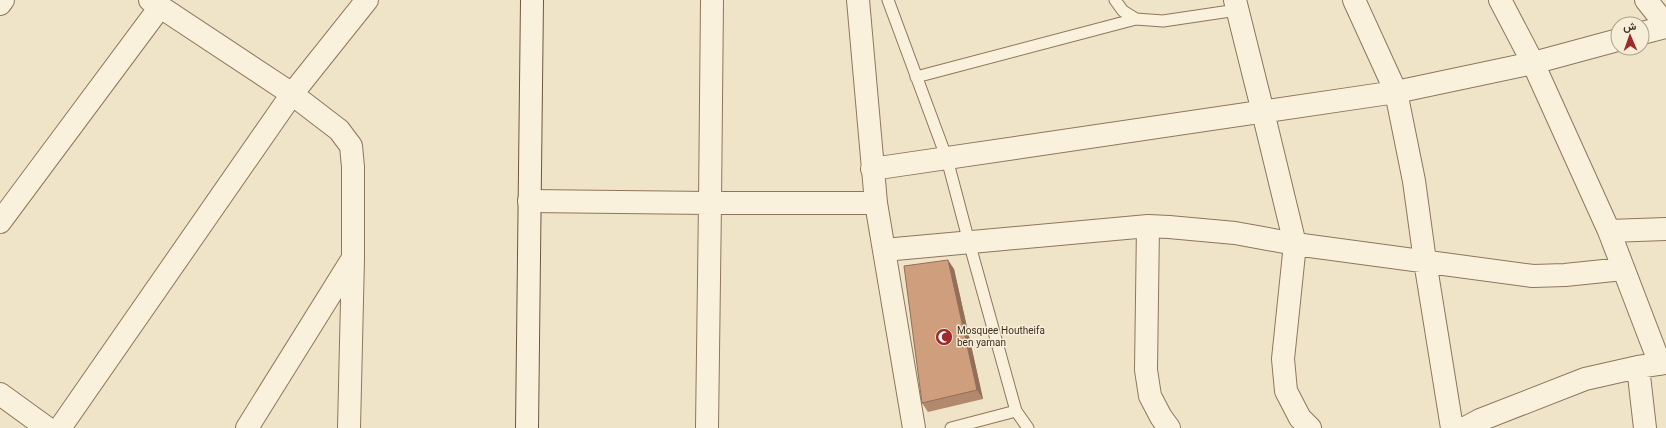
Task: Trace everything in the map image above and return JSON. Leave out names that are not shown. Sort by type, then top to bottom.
[{"type":"street","points":[[0,4],[3,0]]},
{"type":"street","points":[[60,428],[292,94],[367,0]]},
{"type":"street","points":[[527,428],[532,0]]},
{"type":"street","points":[[707,428],[712,0]]},
{"type":"street","points":[[858,0],[876,203],[914,428]]},
{"type":"street","points":[[1354,0],[1396,92],[1414,180],[1425,261],[1452,428]]},
{"type":"street","points":[[1465,428],[1480,420],[1585,379],[1663,363],[1623,270],[1609,231],[1533,63],[1500,0]]},
{"type":"street","points":[[1646,0],[1666,26],[1650,31]]},
{"type":"street","points":[[0,222],[155,3],[292,94],[339,130],[351,146],[353,167],[353,258],[349,428]]},
{"type":"street","points":[[1236,5],[1264,112],[1295,244],[1283,359],[1286,391],[1300,418],[1310,428]]},
{"type":"street","points":[[872,170],[1396,92],[1533,63],[1610,42]]},
{"type":"street","points":[[529,201],[876,203]]},
{"type":"street","points":[[884,250],[1148,226],[1169,226],[1235,233],[1295,244],[1533,276],[1623,270]]},
{"type":"street","points":[[1148,226],[1146,370],[1150,396],[1169,428]]},
{"type":"street","points":[[1609,231],[1666,229]]},
{"type":"street","points":[[247,428],[353,258]]},
{"type":"street","points":[[1638,367],[1645,428]]},
{"type":"street","points":[[0,394],[47,428]]},
{"type":"lane","points":[[888,0],[947,159],[1016,411],[1028,428]]},
{"type":"lane","points":[[1115,0],[1123,11],[1136,19]]},
{"type":"lane","points":[[916,77],[1136,19],[1163,21],[1236,5]]},
{"type":"lane","points":[[951,428],[1016,411]]},
{"type":"building","name":"Mosquee Houtheifa ben yaman","points":[[948,260],[977,390],[922,403],[904,266]]},
{"type":"place","name":"Mosquee Houtheifa ben yaman","points":[[944,337]]}]
